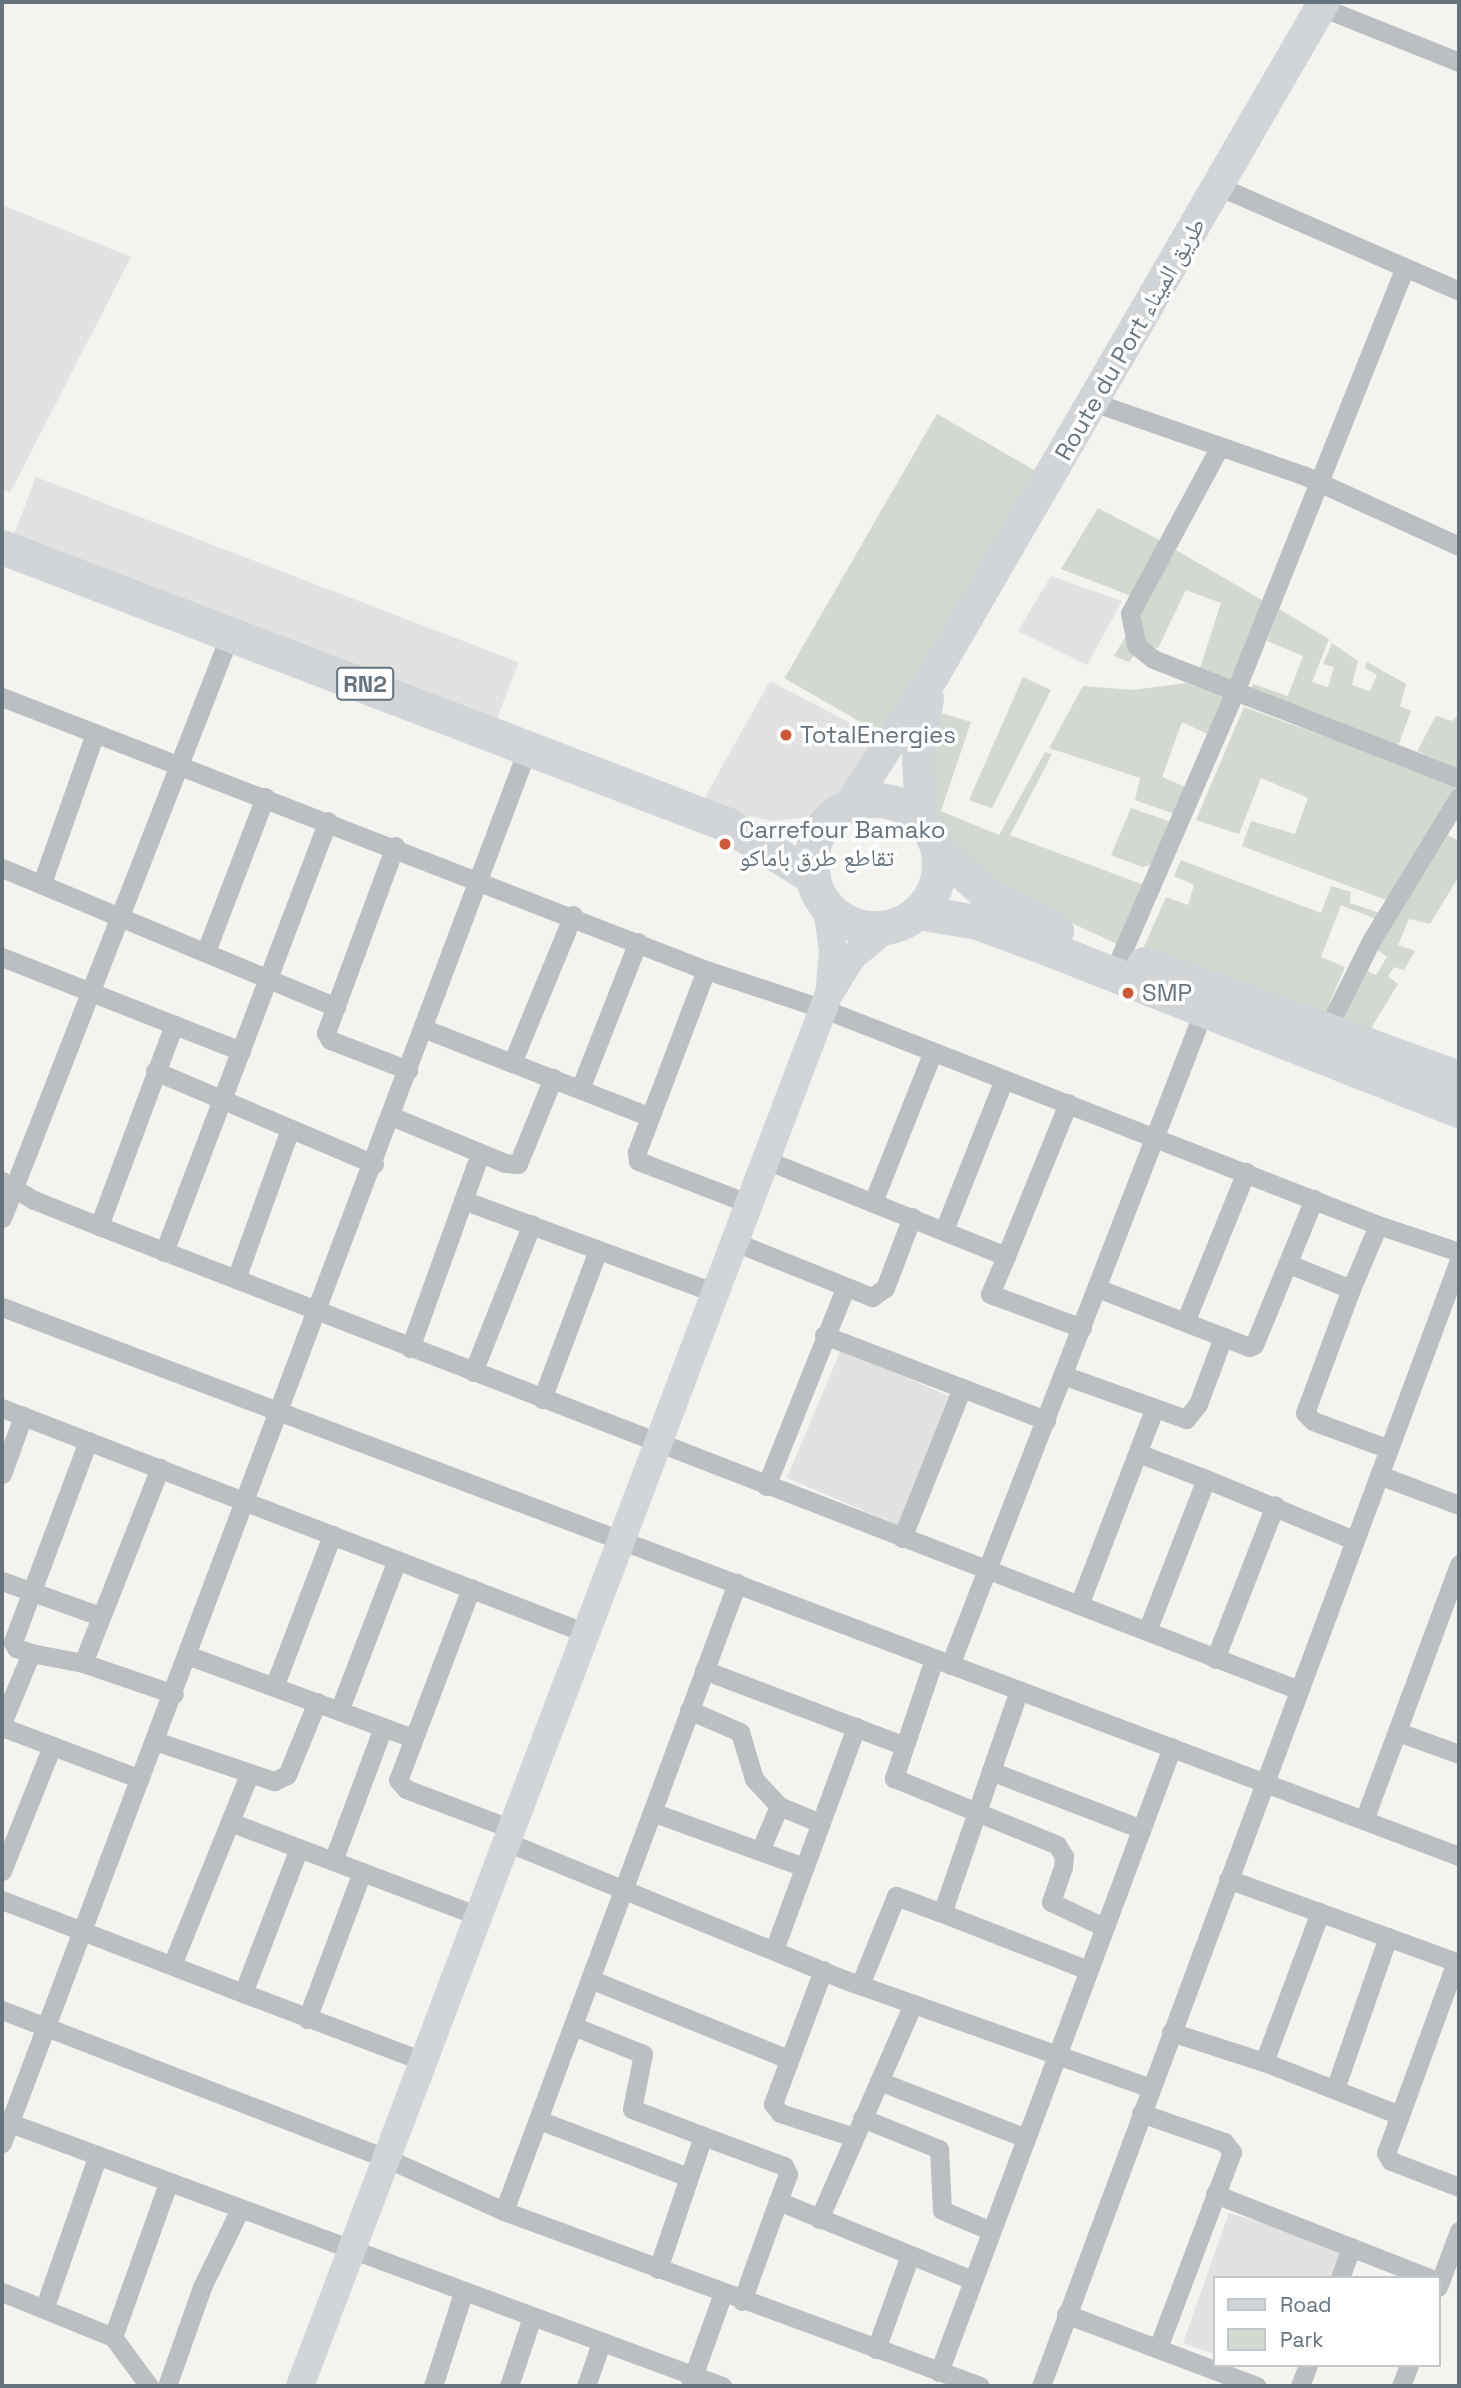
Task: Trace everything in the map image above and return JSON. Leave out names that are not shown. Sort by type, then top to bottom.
[{"type":"highway","name":"RN2","points":[[2,547],[231,632],[726,824],[762,830],[836,817]]},
{"type":"highway","points":[[938,850],[934,888],[918,912],[887,928],[859,926],[820,892],[813,851],[836,817],[887,801],[921,820],[938,850],[975,886],[1009,907],[1121,955],[1459,1078]]},
{"type":"highway","name":"RN2","points":[[726,824],[820,892]]},
{"type":"highway","points":[[918,912],[987,926],[1459,1110]]},
{"type":"main road","name":"Route du Port طريق الميناء","points":[[836,817],[934,675],[1323,4]]},
{"type":"main road","name":"Route du Port طريق الميناء","points":[[921,820],[920,735],[934,675]]},
{"type":"street","points":[[1323,4],[1459,62]]},
{"type":"street","points":[[1218,186],[1459,291]]},
{"type":"street","points":[[1121,955],[1234,692],[1404,269]]},
{"type":"street","points":[[1093,402],[1319,482],[1459,546]]},
{"type":"street","points":[[1219,448],[1135,603],[1129,624],[1143,654],[1234,692],[1459,778]]},
{"type":"street","points":[[2,1218],[8,1183],[92,991],[231,632]]},
{"type":"street","points":[[2,697],[481,879],[706,970],[826,1002],[933,1051],[1378,1225],[1459,1252]]},
{"type":"street","points":[[42,883],[95,733]]},
{"type":"street","points":[[2,2143],[5,2121],[47,2029],[425,1029],[528,747]]},
{"type":"street","points":[[206,951],[265,797]]},
{"type":"street","points":[[1327,1029],[1371,941],[1459,797]]},
{"type":"street","points":[[164,1252],[328,821]]},
{"type":"street","points":[[395,846],[327,1037],[408,1070]]},
{"type":"street","points":[[2,868],[121,915],[336,1007]]},
{"type":"street","points":[[820,892],[833,951],[826,1002]]},
{"type":"street","points":[[512,1063],[573,915]]},
{"type":"street","points":[[300,2386],[826,1002],[852,957],[887,928]]},
{"type":"street","points":[[580,1089],[638,942]]},
{"type":"street","points":[[2,957],[242,1051]]},
{"type":"street","points":[[706,970],[649,1116],[637,1152],[638,1161],[750,1204]]},
{"type":"street","points":[[1104,1927],[1051,1902],[1063,1867],[1061,1849],[897,1782],[894,1771],[903,1745],[987,1571],[1157,1137],[1203,1012]]},
{"type":"street","points":[[99,1226],[174,1024]]},
{"type":"street","points":[[425,1029],[649,1116]]},
{"type":"street","points":[[873,1202],[933,1051]]},
{"type":"street","points":[[155,1071],[374,1164]]},
{"type":"street","points":[[391,1116],[512,1165],[523,1159],[553,1078]]},
{"type":"street","points":[[944,1230],[1004,1079]]},
{"type":"street","points":[[1068,1103],[990,1294],[1082,1328]]},
{"type":"street","points":[[236,1279],[290,1129]]},
{"type":"street","points":[[410,1348],[480,1153]]},
{"type":"street","points":[[766,1160],[1006,1255]]},
{"type":"street","points":[[1185,1322],[1246,1172]]},
{"type":"street","points":[[8,1183],[34,1200],[164,1252],[1299,1690]]},
{"type":"street","points":[[1097,1288],[1223,1337],[1254,1345],[1314,1199]]},
{"type":"street","points":[[463,1200],[716,1293]]},
{"type":"street","points":[[735,1242],[872,1297],[880,1295],[912,1217]]},
{"type":"street","points":[[473,1372],[532,1224]]},
{"type":"street","points":[[1378,1225],[1305,1413],[1313,1421],[1389,1449]]},
{"type":"street","points":[[542,1399],[598,1250]]},
{"type":"street","points":[[1041,2386],[1459,1260]]},
{"type":"street","points":[[1289,1264],[1351,1289]]},
{"type":"street","points":[[766,1486],[845,1288]]},
{"type":"street","points":[[2,1307],[1459,1856]]},
{"type":"street","points":[[824,1335],[1046,1420]]},
{"type":"street","points":[[1063,1375],[1179,1420],[1193,1414],[1223,1337]]},
{"type":"street","points":[[902,1538],[962,1388]]},
{"type":"street","points":[[2,1408],[586,1633]]},
{"type":"street","points":[[1079,1605],[1154,1410]]},
{"type":"street","points":[[2,1474],[23,1416]]},
{"type":"street","points":[[88,1441],[13,1642],[16,1648],[31,1653],[83,1663],[174,1695]]},
{"type":"street","points":[[1138,1453],[1275,1505],[1354,1540]]},
{"type":"street","points":[[83,1663],[160,1468]]},
{"type":"street","points":[[1379,1475],[1459,1504]]},
{"type":"street","points":[[1147,1630],[1206,1479]]},
{"type":"street","points":[[1215,1659],[1275,1505]]},
{"type":"street","points":[[274,1687],[332,1535]]},
{"type":"street","points":[[339,1711],[397,1560]]},
{"type":"street","points":[[1364,1820],[1452,1606],[1459,1564]]},
{"type":"street","points":[[2,1580],[100,1616]]},
{"type":"street","points":[[504,2211],[737,1583]]},
{"type":"street","points":[[471,1588],[399,1773],[400,1785],[624,1887],[860,1985],[1150,2088]]},
{"type":"street","points":[[31,1653],[2,1725],[140,1779]]},
{"type":"street","points":[[187,1655],[412,1738]]},
{"type":"street","points":[[704,1670],[903,1745]]},
{"type":"street","points":[[942,1913],[1019,1690]]},
{"type":"street","points":[[155,1741],[274,1782],[287,1775],[317,1702]]},
{"type":"street","points":[[690,1710],[740,1731],[754,1779],[779,1805],[820,1823]]},
{"type":"street","points":[[333,1861],[383,1727]]},
{"type":"street","points":[[774,1950],[856,1727]]},
{"type":"street","points":[[1398,1732],[1459,1754]]},
{"type":"street","points":[[2,1871],[52,1746]]},
{"type":"street","points":[[939,2372],[1172,1747]]},
{"type":"street","points":[[990,1771],[1141,1829]]},
{"type":"street","points":[[172,1965],[249,1774]]},
{"type":"street","points":[[760,1851],[779,1805]]},
{"type":"street","points":[[652,1812],[804,1867]]},
{"type":"street","points":[[230,1822],[479,1916]]},
{"type":"street","points":[[243,1993],[299,1848]]},
{"type":"street","points":[[307,2019],[362,1872]]},
{"type":"street","points":[[1228,1879],[1458,1963],[1386,2153],[1389,2159],[1459,2187]]},
{"type":"street","points":[[860,1985],[897,1896],[1088,1970]]},
{"type":"street","points":[[2,1900],[307,2019],[423,2061]]},
{"type":"street","points":[[1264,2062],[1320,1912]]},
{"type":"street","points":[[1335,2090],[1388,1937]]},
{"type":"street","points":[[823,1970],[774,2095],[773,2104],[780,2113],[854,2137]]},
{"type":"street","points":[[590,1979],[788,2059]]},
{"type":"street","points":[[819,2219],[913,2004]]},
{"type":"street","points":[[2,2010],[386,2158],[504,2211],[742,2301],[980,2386]]},
{"type":"street","points":[[573,2026],[643,2054],[632,2109],[785,2166],[788,2174],[742,2301]]},
{"type":"street","points":[[1171,2032],[1264,2062],[1400,2115]]},
{"type":"street","points":[[879,2081],[1026,2138]]},
{"type":"street","points":[[1141,2113],[1229,2147],[1231,2152],[1157,2348]]},
{"type":"street","points":[[862,2119],[939,2149],[942,2210],[991,2231]]},
{"type":"street","points":[[539,2120],[688,2177]]},
{"type":"street","points":[[5,2121],[239,2211],[601,2343],[692,2381],[722,2386]]},
{"type":"street","points":[[658,2269],[703,2136]]},
{"type":"street","points":[[44,2309],[98,2155]]},
{"type":"street","points":[[113,2337],[168,2183]]},
{"type":"street","points":[[1215,2194],[1422,2276]]},
{"type":"street","points":[[778,2202],[973,2280]]},
{"type":"street","points":[[167,2386],[202,2287],[239,2211]]},
{"type":"street","points":[[1440,2276],[1459,2236]]},
{"type":"street","points":[[1340,2276],[1351,2247]]},
{"type":"street","points":[[876,2349],[910,2255]]},
{"type":"street","points":[[2,2292],[113,2337],[149,2386]]},
{"type":"street","points":[[433,2386],[463,2292]]},
{"type":"street","points":[[692,2381],[723,2294]]},
{"type":"street","points":[[1066,2314],[1257,2386]]},
{"type":"street","points":[[509,2386],[532,2318]]},
{"type":"street","points":[[586,2386],[601,2343]]},
{"type":"street","points":[[1300,2386],[1307,2367]]},
{"type":"street","points":[[1401,2386],[1408,2367]]},
{"type":"shaded area","points":[[2,205],[131,257],[10,493],[2,489]]},
{"type":"shaded area","points":[[36,477],[519,662],[495,725],[12,540]]},
{"type":"shaded area","points":[[1051,576],[1122,601],[1087,665],[1018,631]]},
{"type":"shaded area","points":[[770,681],[885,741],[835,809],[825,815],[774,821],[700,806]]},
{"type":"shaded area","points":[[841,1350],[952,1397],[898,1525],[787,1478]]},
{"type":"shaded area","points":[[1229,2213],[1348,2249],[1338,2276],[1212,2276],[1212,2353],[1183,2343]]},
{"type":"green space","points":[[937,414],[1042,474],[889,739],[784,678]]},
{"type":"green space","points":[[1098,508],[1167,544],[1134,597],[1061,569]]},
{"type":"green space","points":[[1176,550],[1267,603],[1235,687],[1199,671],[1221,603],[1186,590],[1158,648],[1142,644],[1129,662],[1114,656]]},
{"type":"green space","points":[[1279,609],[1329,639],[1312,682],[1328,687],[1334,667],[1323,664],[1332,643],[1358,661],[1352,685],[1370,691],[1377,675],[1365,668],[1367,662],[1406,684],[1400,706],[1411,711],[1398,746],[1249,693],[1253,684],[1288,696],[1303,656],[1267,641]]},
{"type":"green space","points":[[1023,677],[1051,690],[992,808],[969,800]]},
{"type":"green space","points":[[1186,683],[1229,697],[1212,736],[1182,722],[1162,777],[1190,789],[1180,816],[1135,800],[1140,778],[1049,748],[1083,686],[1132,690]]},
{"type":"green space","points":[[1244,707],[1457,785],[1389,901],[1242,846],[1251,821],[1295,834],[1308,798],[1261,778],[1239,834],[1196,820]]},
{"type":"green space","points":[[934,711],[971,722],[941,811],[999,835],[1045,752],[1052,754],[1010,835],[1152,888],[1126,948],[993,887],[945,848],[929,813]]},
{"type":"green space","points":[[1459,714],[1459,769],[1417,751],[1436,716],[1452,721]]},
{"type":"green space","points":[[1131,808],[1177,824],[1161,863],[1142,867],[1111,855]]},
{"type":"green space","points":[[1448,835],[1459,841],[1459,876],[1430,924],[1409,919],[1398,945],[1415,951],[1404,970],[1394,967],[1388,976],[1398,984],[1367,1035],[1339,1020],[1365,970],[1376,975],[1387,957],[1376,949]]},
{"type":"green space","points":[[1181,860],[1321,913],[1331,886],[1351,892],[1350,903],[1380,913],[1378,920],[1341,905],[1321,957],[1345,967],[1323,1018],[1142,951],[1166,897],[1188,905],[1194,885],[1174,876]]},
{"type":"place","name":"TotalEnergies","points":[[786,735]]},
{"type":"place","name":"Carrefour Bamako تقاطع طرق باماكو","points":[[725,844]]},
{"type":"place","name":"SMP","points":[[1128,993]]}]
